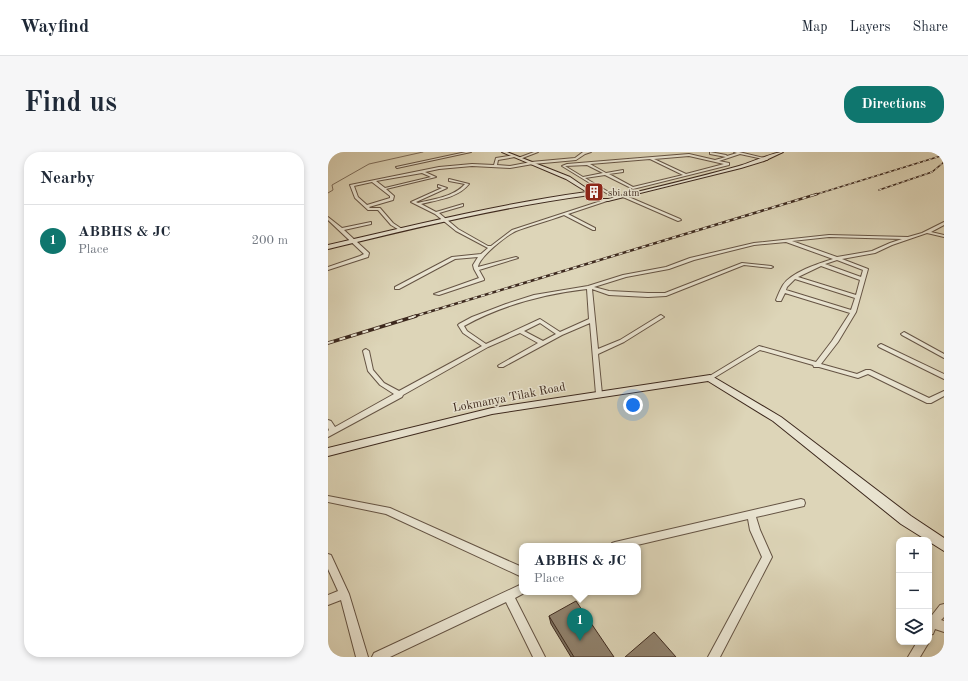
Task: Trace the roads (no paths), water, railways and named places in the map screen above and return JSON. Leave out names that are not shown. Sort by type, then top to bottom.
[{"type":"street","points":[[445,153],[449,152]]},
{"type":"street","points":[[397,167],[470,152]]},
{"type":"street","points":[[504,152],[568,178],[601,200],[608,200]]},
{"type":"street","points":[[495,166],[497,159],[516,157],[537,152]]},
{"type":"street","points":[[400,230],[392,224],[379,209],[369,209],[356,196],[352,186],[439,168],[472,165],[510,167],[532,163],[576,159],[584,153],[590,152]]},
{"type":"street","points":[[588,164],[633,188],[728,164],[679,152]]},
{"type":"street","points":[[735,152],[741,152],[767,159]]},
{"type":"street","points":[[716,161],[741,152]]},
{"type":"street","points":[[397,288],[454,258],[481,255],[489,251],[513,231],[566,215],[608,200],[740,167],[767,159],[781,152]]},
{"type":"street","points":[[711,153],[728,157]]},
{"type":"street","points":[[616,198],[584,177],[563,166],[689,155]]},
{"type":"street","points":[[698,157],[704,155]]},
{"type":"street","points":[[650,158],[686,175]]},
{"type":"street","points":[[584,177],[622,171]]},
{"type":"street","points":[[384,188],[434,177],[423,172]]},
{"type":"street","points":[[418,204],[453,194],[465,187],[467,184],[450,180]]},
{"type":"street","points":[[367,206],[392,199],[392,196],[384,188],[373,182]]},
{"type":"street","points":[[438,186],[445,188],[413,202],[436,213],[457,230],[492,247]]},
{"type":"street","points":[[633,188],[630,189],[638,193]]},
{"type":"street","points":[[328,247],[476,212],[552,198],[590,193]]},
{"type":"street","points":[[624,196],[679,220]]},
{"type":"street","points":[[436,213],[462,206]]},
{"type":"street","points":[[566,215],[594,229]]},
{"type":"street","points":[[328,218],[342,229],[352,242],[367,254],[361,258]]},
{"type":"street","points":[[342,229],[370,223]]},
{"type":"street","points":[[779,300],[785,286],[794,277],[821,264],[836,259],[874,252],[906,238],[927,232],[944,223]]},
{"type":"street","points":[[927,232],[944,236]]},
{"type":"street","points":[[548,297],[590,289],[625,276],[667,268],[692,259],[754,244],[785,240],[850,236],[906,238]]},
{"type":"street","points":[[785,240],[836,259],[866,268],[853,312],[835,342],[816,366]]},
{"type":"street","points":[[437,294],[482,279],[475,267],[475,262],[481,255]]},
{"type":"street","points":[[328,269],[367,256]]},
{"type":"street","points":[[476,269],[516,258]]},
{"type":"street","points":[[486,346],[465,332],[461,325],[474,318],[536,296],[590,289],[610,293],[648,295],[666,294],[744,264],[771,266]]},
{"type":"street","points":[[821,264],[862,279]]},
{"type":"street","points":[[794,277],[857,297]]},
{"type":"street","points":[[590,289],[599,394]]},
{"type":"street","points":[[783,291],[853,312]]},
{"type":"street","points":[[595,353],[622,341],[660,317]]},
{"type":"street","points":[[501,366],[542,343],[592,320]]},
{"type":"street","points":[[328,423],[331,432],[486,346],[540,321],[560,334]]},
{"type":"street","points":[[519,330],[542,343]]},
{"type":"street","points":[[904,334],[944,356]]},
{"type":"street","points":[[881,346],[944,378]]},
{"type":"street","points":[[944,393],[929,401],[868,371],[858,376],[816,366],[759,348],[710,378],[777,419],[906,520],[944,545]]},
{"type":"street","points":[[366,351],[370,370],[382,384],[400,395]]},
{"type":"street","name":"Lokmanya Tilak Road","points":[[328,452],[492,411],[710,378]]},
{"type":"street","points":[[328,499],[387,511],[519,571]]},
{"type":"street","points":[[628,543],[801,503]]},
{"type":"street","points":[[714,657],[767,557],[756,530],[752,514]]},
{"type":"street","points":[[328,558],[344,594],[362,657]]},
{"type":"street","points":[[378,657],[519,590]]},
{"type":"street","points":[[328,600],[344,594]]},
{"type":"street","points":[[508,595],[539,657]]},
{"type":"street","points":[[932,625],[944,609]]},
{"type":"street","points":[[932,626],[944,627]]},
{"type":"street","points":[[914,657],[920,645]]},
{"type":"waterway","points":[[328,193],[333,190],[332,185],[369,164],[423,152]]},
{"type":"railway","points":[[814,195],[944,155]]},
{"type":"railway","points":[[879,190],[932,172],[944,162]]},
{"type":"railway","points":[[412,317],[817,194]]},
{"type":"railway","points":[[328,343],[416,316]]},
{"type":"place","name":"sbi atm","points":[[594,192]]},
{"type":"place","name":"ABBHS & JC","points":[[580,641]]}]
